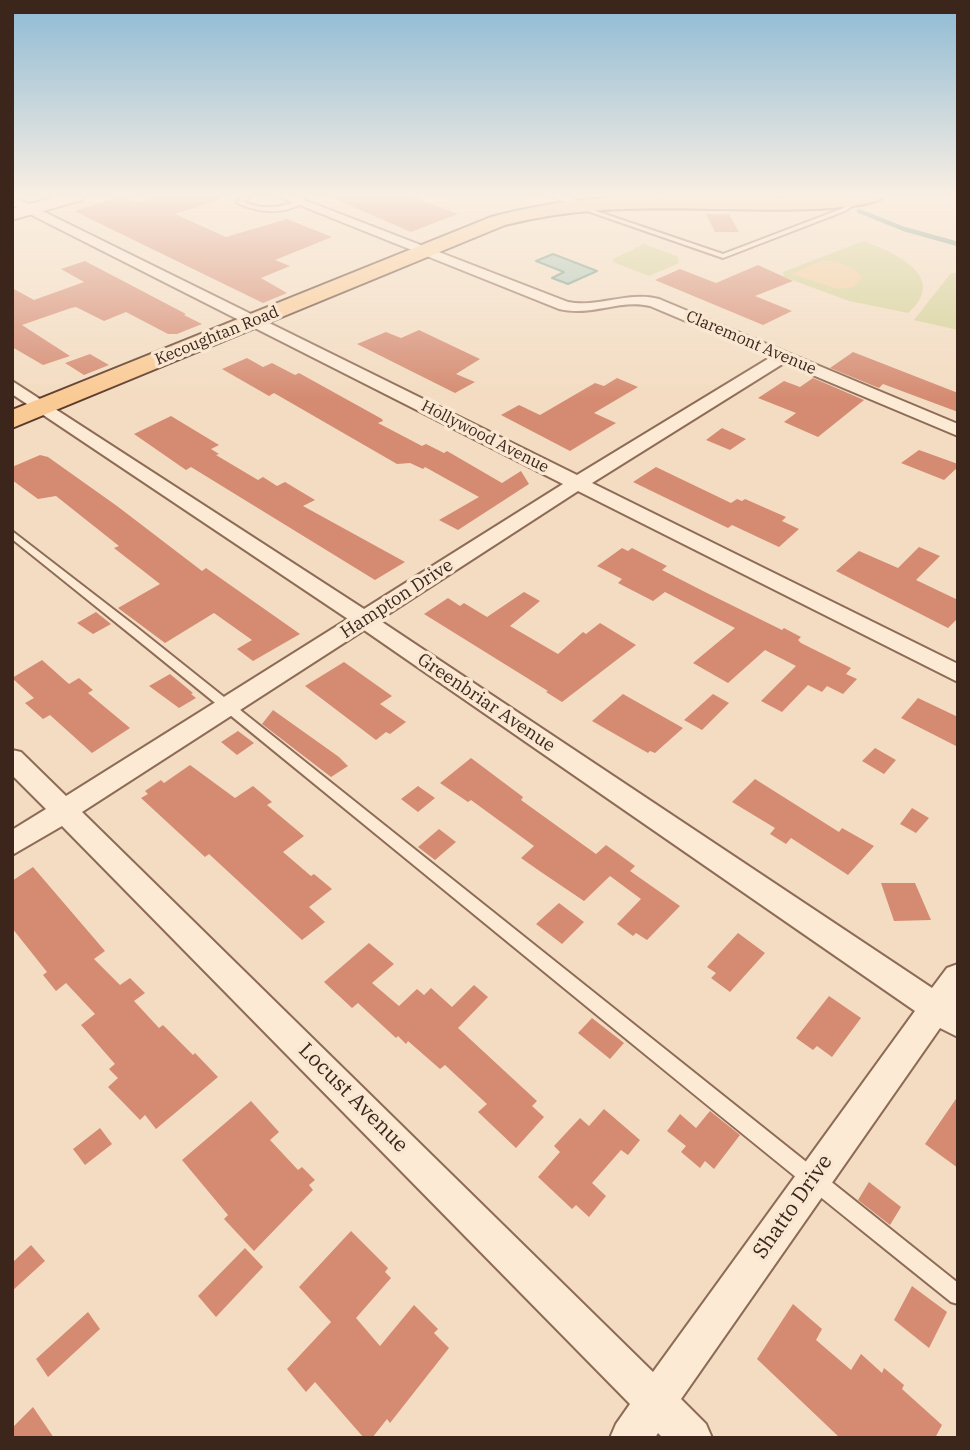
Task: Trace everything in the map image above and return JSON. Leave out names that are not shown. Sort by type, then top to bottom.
[{"type":"main road","name":"Kecoughtan Road","points":[[12,420],[393,264]]},
{"type":"street","name":"Hollywood Avenue","points":[[136,264],[254,320],[958,674]]},
{"type":"street","name":"Claremont Avenue","points":[[453,264],[572,309],[594,309],[626,299],[649,300],[958,431]]},
{"type":"street","name":"Hampton Drive","points":[[12,844],[578,484],[783,357]]},
{"type":"street","name":"Greenbriar Avenue","points":[[12,386],[364,620],[947,1015]]},
{"type":"street","name":"Locust Avenue","points":[[12,759],[692,1438]]},
{"type":"street","name":"Shatto Drive","points":[[630,1438],[812,1181],[947,1015],[958,978]]},
{"type":"lane","points":[[12,534],[230,705],[812,1181],[958,1295]]},
{"type":"shaded area","points":[[543,264],[578,264],[597,271],[568,284],[552,278],[564,272]]},
{"type":"shaded area","points":[[617,264],[677,264],[649,276]]},
{"type":"shaded area","points":[[805,264],[908,264],[920,277],[923,288],[919,300],[908,313],[849,301],[784,277],[783,272]]},
{"type":"shaded area","points":[[951,273],[958,273],[958,330],[914,320]]},
{"type":"sand","points":[[816,264],[840,264],[854,270],[862,278],[853,287],[838,289],[791,274]]},
{"type":"building","points":[[77,264],[90,264],[202,324],[177,334],[168,334],[126,312],[104,321],[76,307],[71,308],[22,325],[70,356],[43,365],[12,347],[12,288],[34,300],[84,282],[61,269]]},
{"type":"building","points":[[182,264],[284,264],[290,266],[261,278],[287,293],[263,303]]},
{"type":"building","points":[[758,265],[793,281],[755,296],[792,311],[763,325],[655,280],[680,269],[716,283]]},
{"type":"building","points":[[419,330],[480,359],[456,374],[475,382],[455,393],[357,344],[386,332],[401,338]]},
{"type":"building","points":[[853,352],[958,393],[958,412],[883,384],[879,388],[830,368]]},
{"type":"building","points":[[90,354],[109,365],[84,375],[65,363]]},
{"type":"building","points":[[247,358],[263,367],[272,363],[295,375],[299,373],[382,419],[383,421],[378,423],[422,446],[426,444],[444,453],[447,451],[502,483],[521,471],[529,484],[458,530],[439,520],[479,497],[425,467],[423,469],[410,463],[397,464],[274,393],[269,396],[222,369]]},
{"type":"building","points":[[617,378],[638,387],[594,413],[616,423],[570,451],[501,415],[519,405],[540,415],[595,383],[604,386]]},
{"type":"building","points":[[813,378],[864,400],[818,437],[784,422],[796,413],[758,398],[784,381],[800,387]]},
{"type":"building","points":[[171,416],[219,445],[211,449],[219,454],[216,455],[258,480],[263,477],[277,486],[285,482],[315,500],[303,506],[405,562],[375,580],[191,467],[186,470],[134,434]]},
{"type":"building","points":[[722,428],[746,439],[730,450],[706,440]]},
{"type":"building","points":[[919,450],[958,464],[958,467],[944,480],[901,463]]},
{"type":"building","points":[[40,455],[48,457],[117,506],[202,571],[206,568],[300,634],[253,661],[237,649],[252,640],[214,613],[165,643],[118,608],[160,584],[114,548],[119,546],[56,496],[38,499],[12,480],[12,467]]},
{"type":"building","points":[[656,467],[731,503],[737,499],[745,499],[786,517],[782,521],[799,529],[779,547],[732,525],[728,528],[633,482]]},
{"type":"building","points":[[919,547],[940,556],[916,580],[958,600],[958,618],[948,628],[836,571],[859,551],[898,568]]},
{"type":"building","points":[[622,548],[628,551],[632,548],[667,566],[662,570],[801,637],[798,640],[801,643],[851,668],[846,674],[857,679],[843,694],[827,686],[822,692],[808,685],[782,712],[761,701],[796,666],[765,650],[728,683],[693,663],[735,628],[665,592],[653,601],[618,583],[622,579],[597,566]]},
{"type":"building","points":[[524,592],[540,601],[510,626],[558,654],[583,632],[586,634],[600,623],[636,645],[562,702],[424,614],[448,598],[460,606],[464,603],[487,617]]},
{"type":"building","points":[[96,612],[111,624],[93,634],[77,623]]},
{"type":"building","points":[[42,660],[69,684],[79,678],[93,690],[88,693],[130,728],[92,753],[50,715],[43,719],[25,703],[34,698],[12,678]]},
{"type":"building","points":[[344,662],[392,696],[380,704],[406,722],[376,740],[305,686]]},
{"type":"building","points":[[170,674],[196,698],[179,708],[149,686]]},
{"type":"building","points":[[623,694],[683,728],[655,753],[648,753],[592,721]]},
{"type":"building","points":[[713,694],[729,703],[702,730],[684,720]]},
{"type":"building","points":[[918,698],[958,717],[958,747],[901,718]]},
{"type":"building","points":[[273,710],[348,766],[331,777],[262,724]]},
{"type":"building","points":[[238,731],[254,743],[237,755],[221,742]]},
{"type":"building","points":[[875,748],[896,760],[884,774],[862,761]]},
{"type":"building","points":[[471,758],[523,797],[521,800],[596,854],[606,845],[635,866],[630,871],[680,906],[647,940],[636,933],[633,936],[617,924],[641,899],[610,876],[584,901],[521,858],[534,846],[471,800],[468,802],[440,783]]},
{"type":"building","points":[[190,765],[235,798],[253,786],[272,802],[267,805],[304,836],[283,852],[311,876],[314,874],[332,889],[309,907],[325,922],[302,940],[209,854],[205,857],[141,798],[148,794],[145,791],[161,780],[164,783]]},
{"type":"building","points":[[755,779],[839,832],[842,828],[874,846],[848,875],[791,838],[786,844],[770,834],[775,828],[732,802]]},
{"type":"building","points":[[418,786],[435,798],[418,812],[401,799]]},
{"type":"building","points":[[912,808],[929,818],[916,833],[900,824]]},
{"type":"building","points":[[439,829],[456,842],[435,860],[418,847]]},
{"type":"building","points":[[33,867],[105,951],[94,959],[120,985],[130,978],[145,993],[134,1001],[159,1028],[163,1025],[218,1077],[156,1129],[145,1115],[140,1120],[108,1087],[118,1078],[109,1069],[115,1064],[81,1025],[95,1014],[66,983],[56,991],[43,975],[47,972],[12,928],[12,881]]},
{"type":"building","points":[[881,883],[915,883],[931,920],[894,921]]},
{"type":"building","points":[[559,903],[584,922],[562,944],[536,924]]},
{"type":"building","points":[[738,933],[765,953],[730,992],[711,978],[716,973],[707,967]]},
{"type":"building","points":[[369,943],[394,964],[372,983],[399,1006],[417,989],[424,995],[431,988],[452,1007],[474,985],[488,997],[458,1028],[537,1101],[532,1106],[544,1117],[516,1148],[478,1112],[487,1104],[445,1065],[440,1069],[408,1041],[406,1044],[398,1036],[396,1038],[358,1003],[352,1008],[324,982]]},
{"type":"building","points":[[829,996],[861,1018],[832,1057],[817,1046],[813,1050],[796,1038]]},
{"type":"building","points":[[592,1018],[624,1043],[610,1059],[578,1033]]},
{"type":"building","points":[[958,1096],[958,1168],[925,1144]]},
{"type":"building","points":[[251,1101],[279,1132],[270,1140],[298,1170],[302,1167],[315,1180],[309,1185],[313,1190],[254,1251],[224,1219],[228,1215],[182,1160]]},
{"type":"building","points":[[604,1109],[640,1140],[628,1155],[621,1150],[592,1183],[606,1196],[589,1217],[576,1205],[572,1209],[538,1177],[560,1152],[554,1146],[580,1118],[589,1126]]},
{"type":"building","points":[[710,1111],[740,1135],[714,1169],[705,1161],[700,1168],[681,1152],[686,1146],[667,1131],[680,1114],[696,1128]]},
{"type":"building","points":[[100,1128],[112,1144],[85,1165],[73,1149]]},
{"type":"building","points":[[869,1182],[901,1207],[890,1225],[858,1200]]},
{"type":"building","points":[[351,1231],[388,1268],[385,1272],[391,1278],[356,1318],[380,1346],[414,1305],[438,1329],[434,1333],[449,1348],[390,1423],[387,1419],[372,1438],[364,1438],[315,1382],[306,1392],[287,1369],[331,1322],[299,1287]]},
{"type":"building","points":[[31,1245],[45,1261],[12,1291],[12,1263]]},
{"type":"building","points":[[245,1248],[263,1267],[216,1317],[198,1296]]},
{"type":"building","points":[[912,1286],[947,1312],[929,1348],[894,1320]]},
{"type":"building","points":[[793,1304],[822,1329],[816,1340],[851,1370],[861,1354],[882,1373],[884,1368],[904,1385],[902,1389],[942,1425],[935,1438],[840,1438],[757,1359]]},
{"type":"building","points":[[88,1312],[100,1329],[48,1377],[36,1359]]},
{"type":"building","points":[[33,1407],[54,1438],[12,1438],[12,1428]]}]
